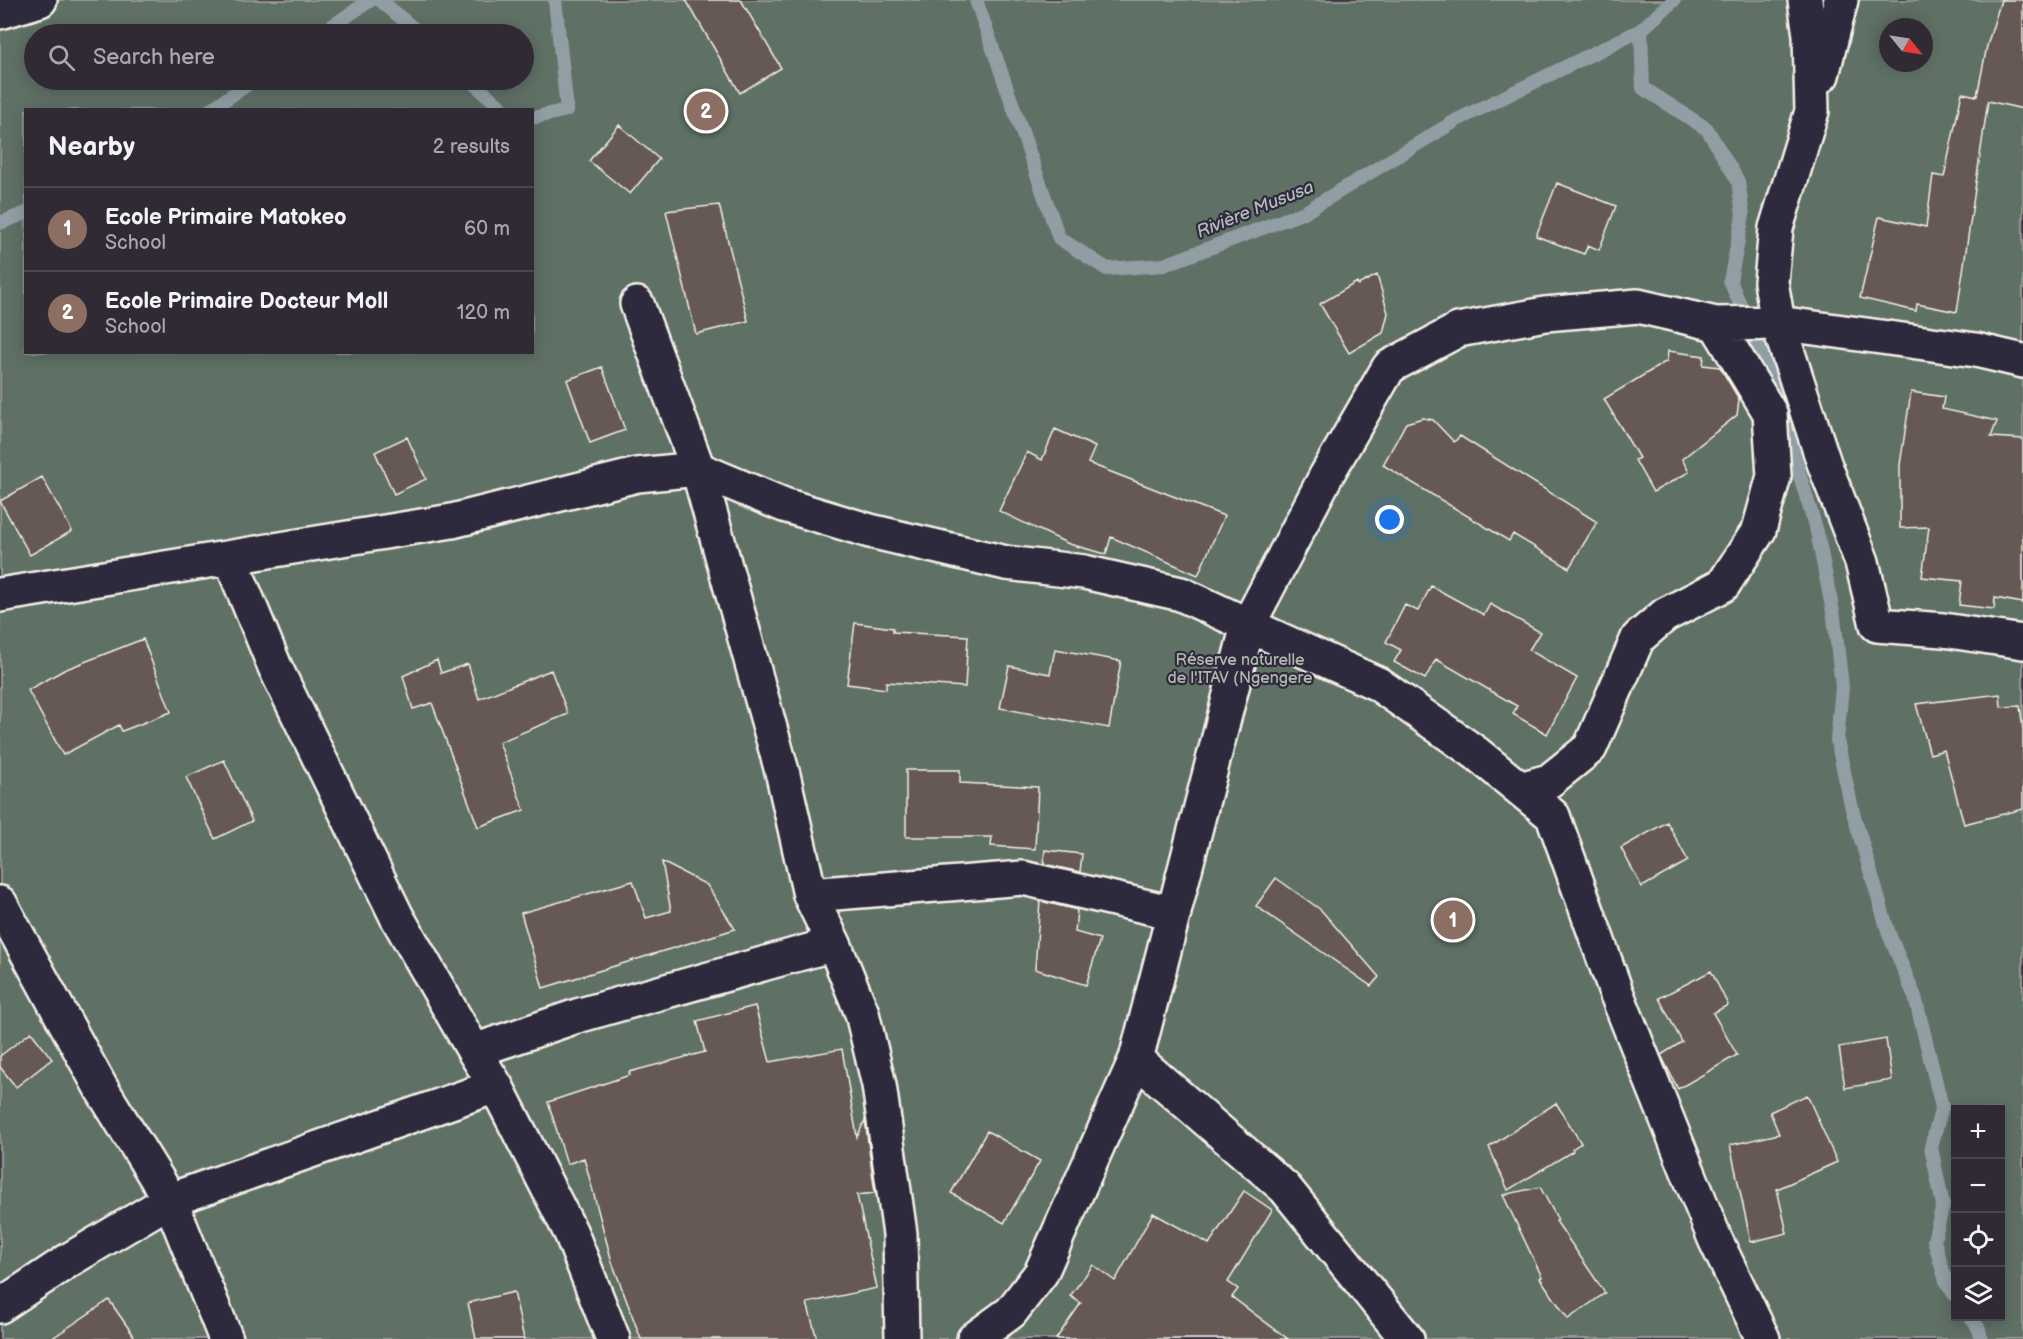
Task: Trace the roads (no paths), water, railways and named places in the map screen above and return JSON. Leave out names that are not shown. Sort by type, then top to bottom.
[{"type":"street","points":[[0,12],[39,0]]},
{"type":"street","points":[[1805,0],[1810,35],[1812,111]]},
{"type":"street","points":[[1841,0],[1812,111],[1776,228],[1771,282],[1778,323],[1824,464],[1862,562],[1876,625],[1943,630],[2023,642]]},
{"type":"street","points":[[637,304],[698,469],[783,775],[810,895],[834,944],[862,1013],[879,1085],[900,1234],[902,1339]]},
{"type":"street","points":[[974,1339],[1011,1312],[1041,1274],[1136,1059],[1248,625],[1326,476],[1389,367],[1458,330],[1545,314],[1638,306],[1716,324],[1778,323],[1976,350],[2023,361]]},
{"type":"street","points":[[1520,789],[1549,781],[1590,748],[1638,638],[1665,615],[1723,585],[1759,530],[1774,476],[1770,413],[1716,324]]},
{"type":"street","points":[[0,595],[452,521],[637,475],[698,469],[784,505],[870,531],[1006,563],[1084,572],[1181,594],[1378,684],[1476,753],[1553,816],[1616,992],[1711,1228],[1763,1339]]},
{"type":"street","points":[[230,558],[275,667],[397,917],[496,1086],[571,1233],[614,1339]]},
{"type":"street","points":[[810,895],[1023,878],[1174,913]]},
{"type":"street","points":[[0,903],[101,1088],[170,1200],[226,1339]]},
{"type":"street","points":[[474,1051],[577,1016],[834,944]]},
{"type":"street","points":[[1136,1059],[1285,1188],[1407,1339]]},
{"type":"street","points":[[0,1306],[69,1260],[170,1200],[496,1086]]},
{"type":"waterway","name":"Rivière Mususa","points":[[335,24],[371,0]]},
{"type":"waterway","name":"Rivière Mususa","points":[[380,0],[408,24]]},
{"type":"waterway","name":"Rivière Mususa","points":[[534,118],[567,110],[555,0]]},
{"type":"waterway","name":"Rivière Mususa","points":[[976,0],[1059,238],[1107,269],[1164,265],[1305,212],[1457,120],[1641,30],[1674,0]]},
{"type":"waterway","points":[[1641,30],[1643,88],[1707,129],[1738,181],[1743,215],[1730,281],[1764,359],[1776,399]]},
{"type":"waterway","name":"Rivière Mususa","points":[[213,108],[239,90]]},
{"type":"waterway","name":"Rivière Mususa","points":[[481,90],[502,108]]},
{"type":"waterway","name":"Rivière Mususa","points":[[0,223],[24,214]]},
{"type":"waterway","points":[[1783,420],[1817,532],[1834,617],[1842,687],[1837,740],[1852,809],[1889,934],[1915,997],[1942,1107],[1931,1147],[1943,1205],[1934,1240],[1946,1281],[1951,1288]]},
{"type":"waterway","points":[[1973,1321],[1979,1329],[1981,1339]]},
{"type":"place","name":"Ecole Primaire Docteur Moll","points":[[706,111]]},
{"type":"place","name":"Ecole Primaire Matokeo","points":[[1453,920]]},
{"type":"park label","name":"Réserve naturelle de l'ITAV (Ngengere","points":[[1240,668]]}]
